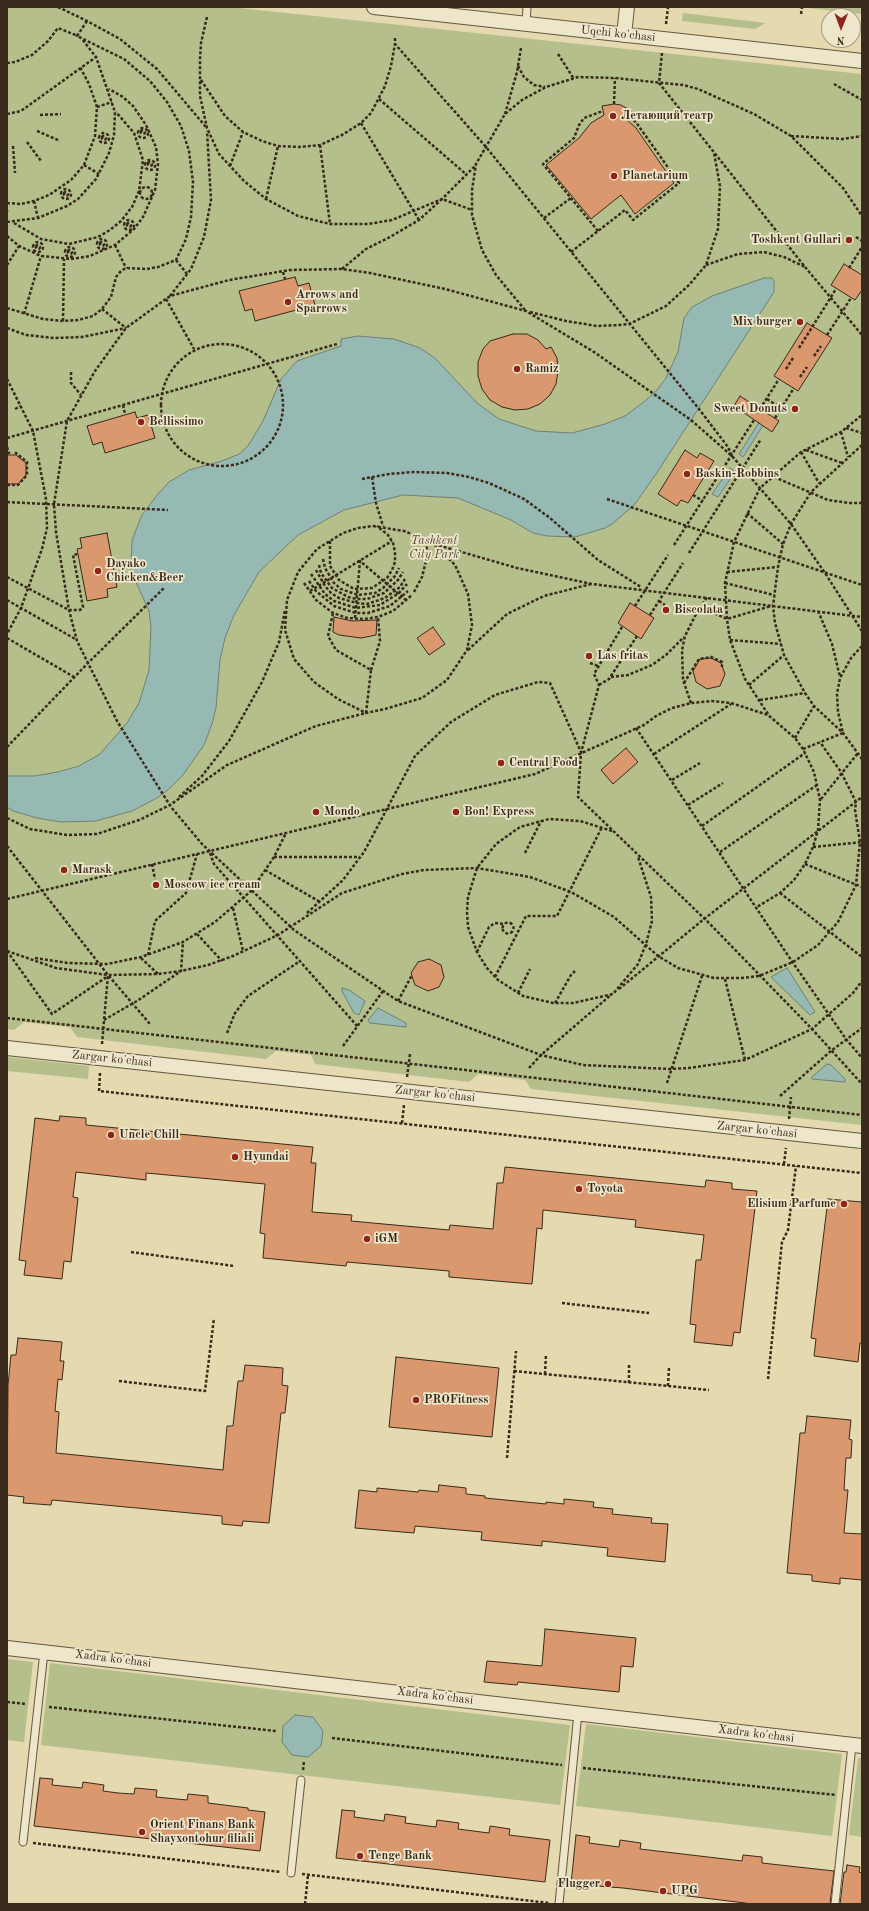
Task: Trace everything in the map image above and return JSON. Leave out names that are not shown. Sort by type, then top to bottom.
[{"type":"street","name":"Uqchi ko'chasi","points":[[374,7],[862,61]]},
{"type":"street","points":[[624,35],[627,7]]},
{"type":"street","name":"Zargar ko'chasi","points":[[7,1048],[862,1141]]},
{"type":"street","name":"Xadra ko'chasi","points":[[7,1648],[857,1745]]},
{"type":"lane","points":[[526,24],[527,7]]},
{"type":"lane","points":[[23,1842],[44,1652]]},
{"type":"lane","points":[[559,1904],[578,1713]]},
{"type":"lane","points":[[835,1904],[846,1796],[857,1745]]},
{"type":"lane","points":[[291,1873],[301,1780]]},
{"type":"path","points":[[58,7],[87,21],[120,40],[157,69],[207,128],[219,154],[230,166],[266,199],[298,216],[330,224],[368,224],[392,220],[442,199],[472,210]]},
{"type":"path","points":[[801,14],[802,7]]},
{"type":"path","points":[[207,17],[201,43],[200,96],[207,128],[211,200],[204,237],[187,274],[170,296],[126,328],[95,371],[81,395],[67,421],[54,504],[56,532],[69,610],[78,641],[117,721],[170,805],[209,851],[290,926],[383,991],[398,1001],[541,1055],[583,1065],[670,1069],[689,1068],[745,1060],[812,1028],[853,993],[862,980]]},
{"type":"path","points":[[77,36],[87,21]]},
{"type":"path","points":[[7,63],[15,62],[32,55],[48,41],[58,28],[124,59],[150,81],[167,102],[181,126],[189,151],[193,182],[191,217],[186,240],[176,260],[147,270],[126,268],[116,277],[111,297],[102,309],[93,316],[78,320],[63,321],[24,314],[7,308]]},
{"type":"path","points":[[7,222],[38,218],[72,203],[86,192],[99,174],[112,142],[115,112],[108,89],[96,57],[84,40],[77,36]]},
{"type":"path","points":[[201,80],[225,116],[243,132],[262,141],[278,146],[299,148],[320,145],[342,135],[361,123],[371,113],[385,86],[391,66],[395,38]]},
{"type":"path","points":[[395,44],[486,147],[699,409],[728,447],[732,456]]},
{"type":"path","points":[[342,269],[366,249],[390,237],[418,220],[467,175],[476,164],[505,114],[518,66],[521,48]]},
{"type":"path","points":[[558,54],[574,79]]},
{"type":"path","points":[[7,114],[21,111],[80,67],[96,57]]},
{"type":"path","points":[[660,65],[659,83],[805,267],[831,296],[862,335]]},
{"type":"path","points":[[518,66],[524,77],[534,85],[546,87]]},
{"type":"path","points":[[7,203],[21,204],[49,195],[71,180],[84,165],[95,136],[97,107],[89,84],[80,67]]},
{"type":"path","points":[[505,114],[522,100],[546,87],[574,79],[615,78],[683,85],[698,89],[754,114],[791,136],[843,188],[862,216]]},
{"type":"path","points":[[614,104],[615,78]]},
{"type":"path","points":[[834,84],[862,100]]},
{"type":"path","points":[[100,240],[69,247],[40,242],[36,242],[33,245],[41,256],[64,259],[90,256],[104,248],[115,245],[143,217],[153,196],[156,147],[133,106],[123,97],[108,89]]},
{"type":"path","points":[[379,100],[467,175]]},
{"type":"path","points":[[97,107],[112,102]]},
{"type":"path","points":[[598,231],[543,164],[574,138],[578,125],[584,118],[603,111]]},
{"type":"path","points":[[115,112],[138,135]]},
{"type":"path","points":[[40,115],[61,114]]},
{"type":"path","points":[[571,252],[625,210],[633,220],[679,183],[630,116]]},
{"type":"path","points":[[361,123],[418,220]]},
{"type":"path","points":[[146,165],[138,131],[141,128],[147,130]]},
{"type":"path","points":[[138,135],[144,134],[147,130]]},
{"type":"path","points":[[37,131],[60,141]]},
{"type":"path","points":[[230,166],[243,132]]},
{"type":"path","points":[[95,136],[100,138],[104,136],[112,142]]},
{"type":"path","points":[[791,136],[843,139],[862,136]]},
{"type":"path","points":[[100,138],[102,143],[106,143],[107,139]]},
{"type":"path","points":[[27,142],[41,161]]},
{"type":"path","points":[[320,145],[330,224]]},
{"type":"path","points":[[13,146],[15,173]]},
{"type":"path","points":[[266,199],[278,146]]},
{"type":"path","points":[[170,296],[229,280],[283,272],[342,269],[370,272],[566,321],[597,326],[629,324],[666,306],[689,285],[706,265],[718,229],[720,205],[720,186],[714,153]]},
{"type":"path","points":[[133,228],[130,230],[126,228],[125,222],[140,191],[147,162],[151,160],[155,164]]},
{"type":"path","points":[[146,165],[152,167],[155,164]]},
{"type":"path","points":[[476,164],[472,190],[472,210],[482,250],[496,275],[526,311],[594,352],[652,392],[691,420],[732,456],[791,524],[825,573],[862,631]]},
{"type":"path","points":[[84,165],[99,174]]},
{"type":"path","points":[[61,187],[65,196],[68,197],[72,203]]},
{"type":"path","points":[[140,191],[144,187],[148,187],[153,196]]},
{"type":"path","points":[[64,191],[70,191],[71,195],[68,197]]},
{"type":"path","points":[[140,191],[141,197],[144,199],[148,199],[153,196]]},
{"type":"path","points":[[544,218],[571,198]]},
{"type":"path","points":[[34,201],[38,218]]},
{"type":"path","points":[[14,222],[40,242]]},
{"type":"path","points":[[104,248],[98,247],[98,243],[110,230],[125,222],[130,223],[133,228]]},
{"type":"path","points":[[7,236],[19,246],[36,251]]},
{"type":"path","points":[[856,237],[862,240]]},
{"type":"path","points":[[100,240],[104,243],[104,248]]},
{"type":"path","points":[[36,251],[40,248],[40,242]]},
{"type":"path","points":[[115,245],[126,268]]},
{"type":"path","points":[[7,266],[19,246]]},
{"type":"path","points":[[69,247],[72,252],[71,257]]},
{"type":"path","points":[[69,247],[66,250],[66,254],[71,257]]},
{"type":"path","points":[[849,268],[862,248]]},
{"type":"path","points":[[706,265],[738,254],[764,252],[784,257],[805,267]]},
{"type":"path","points":[[24,314],[41,256]]},
{"type":"path","points":[[63,321],[64,259]]},
{"type":"path","points":[[176,260],[187,274]]},
{"type":"path","points":[[283,272],[285,279]]},
{"type":"path","points":[[799,348],[836,289]]},
{"type":"path","points":[[827,335],[851,298]]},
{"type":"path","points":[[166,299],[194,349]]},
{"type":"path","points":[[102,309],[126,328]]},
{"type":"path","points":[[7,328],[26,335],[54,338],[82,337],[126,328]]},
{"type":"path","points":[[222,343],[240,346],[267,364],[275,377],[283,397],[280,427],[266,448],[241,463],[217,466],[202,463],[192,457],[172,440],[161,415],[162,395],[170,373],[180,360],[194,349],[202,346],[222,343]]},
{"type":"path","points":[[7,438],[337,344]]},
{"type":"path","points":[[814,356],[821,346]]},
{"type":"path","points":[[786,369],[792,358]]},
{"type":"path","points":[[800,377],[807,367]]},
{"type":"path","points":[[71,372],[71,383],[81,395]]},
{"type":"path","points":[[7,379],[33,431],[47,504],[47,528],[42,549],[21,608],[7,634]]},
{"type":"path","points":[[760,409],[779,379]]},
{"type":"path","points":[[775,418],[794,388]]},
{"type":"path","points":[[767,398],[781,408]]},
{"type":"path","points":[[123,405],[125,414]]},
{"type":"path","points":[[15,409],[21,406]]},
{"type":"path","points":[[757,907],[780,893],[794,880],[805,864],[813,847],[818,830],[820,800],[814,772],[803,749],[795,738],[768,715],[760,700],[749,685],[737,661],[730,640],[726,619],[727,572],[734,542],[760,488],[801,452],[841,432],[862,415]]},
{"type":"path","points":[[674,545],[754,420]]},
{"type":"path","points":[[846,428],[862,433]]},
{"type":"path","points":[[841,432],[848,457]]},
{"type":"path","points":[[689,553],[761,439]]},
{"type":"path","points":[[862,446],[819,483],[811,492],[791,524],[783,544],[774,595],[776,623],[784,655],[814,706],[842,733],[862,759]]},
{"type":"path","points":[[7,447],[10,454],[16,453],[27,462],[27,475],[18,485],[7,485]]},
{"type":"path","points":[[806,450],[842,463]]},
{"type":"path","points":[[801,452],[819,483]]},
{"type":"path","points":[[362,479],[414,472],[447,473],[489,483],[524,499],[613,571],[645,589]]},
{"type":"path","points":[[773,476],[828,500],[850,504],[862,503]]},
{"type":"path","points":[[372,477],[376,503],[383,526]]},
{"type":"path","points":[[693,495],[702,501]]},
{"type":"path","points":[[607,500],[862,585]]},
{"type":"path","points":[[7,502],[168,510]]},
{"type":"path","points":[[747,513],[783,544]]},
{"type":"path","points":[[330,541],[330,566],[336,576],[346,585],[359,589],[372,588],[384,580],[392,570],[395,562],[395,552],[392,542],[388,535],[377,526]]},
{"type":"path","points":[[170,805],[202,776],[229,741],[262,682],[279,642],[287,600],[298,572],[317,548],[343,533],[358,528],[383,526],[404,531],[433,543],[517,568],[592,584],[645,589],[862,617]]},
{"type":"path","points":[[304,583],[316,600],[333,613],[355,619],[378,617],[393,611],[407,601],[413,594],[422,577],[426,561],[427,540]]},
{"type":"path","points":[[310,591],[392,542]]},
{"type":"path","points":[[433,543],[455,566],[468,594],[472,625],[467,650]]},
{"type":"path","points":[[7,577],[69,610],[80,610],[83,607],[73,555],[78,554]]},
{"type":"path","points":[[635,606],[668,555]]},
{"type":"path","points":[[323,559],[325,568],[331,579],[341,589],[358,595],[375,593],[389,584],[399,568]]},
{"type":"path","points":[[360,561],[389,584],[407,601]]},
{"type":"path","points":[[355,619],[359,589],[360,561]]},
{"type":"path","points":[[650,615],[682,563]]},
{"type":"path","points":[[318,565],[326,582],[340,594],[358,599],[376,597],[392,587],[402,572]]},
{"type":"path","points":[[727,572],[778,567]]},
{"type":"path","points":[[316,570],[323,584],[331,593],[339,598],[357,603],[376,602],[385,598],[396,590],[405,578]]},
{"type":"path","points":[[311,574],[318,586],[334,601],[356,608],[380,605],[399,593],[407,584]]},
{"type":"path","points":[[309,581],[314,589],[334,606],[344,611],[356,613],[379,610],[390,606],[403,597],[408,591]]},
{"type":"path","points":[[726,583],[774,595]]},
{"type":"path","points":[[7,818],[30,829],[67,834],[97,834],[139,820],[170,805],[227,765],[316,726],[422,698],[447,680],[467,650],[507,614],[544,596],[592,584]]},
{"type":"path","points":[[7,747],[74,677],[165,587]]},
{"type":"path","points":[[611,677],[628,675],[652,665],[666,655],[685,636],[707,597]]},
{"type":"path","points":[[7,600],[78,641]]},
{"type":"path","points":[[287,600],[285,630],[294,659],[314,682],[338,699],[366,713]]},
{"type":"path","points":[[659,601],[665,604]]},
{"type":"path","points":[[700,607],[726,619],[774,606]]},
{"type":"path","points":[[818,611],[832,644],[840,678]]},
{"type":"path","points":[[333,613],[328,636],[336,650],[371,670]]},
{"type":"path","points":[[366,713],[371,670],[380,641],[378,617]]},
{"type":"path","points":[[622,628],[594,674],[599,685],[581,753],[578,797],[704,919],[812,1028],[862,1084]]},
{"type":"path","points":[[599,685],[611,677],[637,636]]},
{"type":"path","points":[[685,636],[682,658],[684,684],[691,703]]},
{"type":"path","points":[[7,638],[74,677]]},
{"type":"path","points":[[730,640],[781,644]]},
{"type":"path","points":[[842,733],[838,712],[837,694],[840,678],[851,658],[862,646]]},
{"type":"path","points":[[749,685],[784,655]]},
{"type":"path","points":[[684,684],[699,659],[711,657],[722,662],[722,668]]},
{"type":"path","points":[[590,663],[598,666]]},
{"type":"path","points":[[301,919],[343,880],[360,857],[387,809],[397,786],[415,756],[445,727],[495,695],[538,682],[550,683],[581,753]]},
{"type":"path","points":[[760,700],[805,693]]},
{"type":"path","points":[[7,899],[535,774],[644,725],[656,716],[672,708],[691,703],[711,701],[731,703],[768,715]]},
{"type":"path","points":[[654,754],[731,703]]},
{"type":"path","points":[[795,738],[814,706]]},
{"type":"path","points":[[636,728],[793,962],[846,1039],[862,1058]]},
{"type":"path","points":[[803,749],[842,733]]},
{"type":"path","points":[[29,957],[56,968],[108,975],[158,974],[182,971],[222,961],[278,935],[342,893],[402,874],[424,870],[477,868],[530,877],[569,891],[614,917],[658,956],[678,968],[702,976],[725,979],[759,976],[793,962],[818,945],[838,922],[856,884],[861,842],[855,810],[856,802],[841,772],[820,742]]},
{"type":"path","points":[[702,826],[805,753]]},
{"type":"path","points":[[820,800],[841,772],[858,753]]},
{"type":"path","points":[[672,780],[700,763]]},
{"type":"path","points":[[688,805],[723,783]]},
{"type":"path","points":[[720,852],[817,785]]},
{"type":"path","points":[[529,1068],[541,1055],[658,956],[862,797]]},
{"type":"path","points":[[613,831],[580,821],[549,819],[520,827],[496,844],[477,868],[468,897],[467,912],[468,927],[477,952],[487,968],[495,977],[518,993],[538,1001],[573,1003],[613,994],[638,964],[646,944],[652,921],[651,897],[638,854]]},
{"type":"path","points":[[525,853],[541,820]]},
{"type":"path","points":[[495,977],[526,916],[557,916],[602,827]]},
{"type":"path","points":[[7,951],[29,957],[68,963],[107,964],[148,955],[183,942],[197,934],[233,908],[251,891],[274,857],[286,833]]},
{"type":"path","points":[[813,847],[861,842]]},
{"type":"path","points":[[7,846],[43,890],[108,975],[150,1024]]},
{"type":"path","points":[[209,851],[214,864],[358,1027]]},
{"type":"path","points":[[148,955],[155,921],[186,893],[197,854]]},
{"type":"path","points":[[274,857],[360,857]]},
{"type":"path","points":[[152,864],[155,879]]},
{"type":"path","points":[[805,864],[862,887]]},
{"type":"path","points":[[266,870],[320,902]]},
{"type":"path","points":[[780,893],[862,957]]},
{"type":"path","points":[[233,908],[243,951]]},
{"type":"path","points":[[477,952],[489,927],[495,923],[511,923],[513,926],[512,932]]},
{"type":"path","points":[[504,924],[502,931],[508,934],[512,932],[516,934]]},
{"type":"path","points":[[197,934],[222,961]]},
{"type":"path","points":[[182,971],[183,942]]},
{"type":"path","points":[[7,951],[52,1014],[108,975]]},
{"type":"path","points":[[141,957],[158,974]]},
{"type":"path","points":[[227,1033],[235,1013],[248,996],[300,961]]},
{"type":"path","points":[[518,993],[530,969]]},
{"type":"path","points":[[104,1020],[133,1004],[182,971]]},
{"type":"path","points":[[555,1003],[571,975],[575,971]]},
{"type":"path","points":[[108,975],[99,1091],[862,1173]]},
{"type":"path","points":[[398,1001],[412,975]]},
{"type":"path","points":[[667,1083],[670,1069],[702,976]]},
{"type":"path","points":[[725,979],[745,1060]]},
{"type":"path","points":[[342,1046],[358,1027],[383,991]]},
{"type":"path","points":[[7,1018],[862,1115]]},
{"type":"path","points":[[780,1096],[832,1050],[862,1028]]},
{"type":"path","points":[[768,1379],[782,1242],[788,1230],[796,1166]]},
{"type":"path","points":[[130,1252],[234,1266]]},
{"type":"path","points":[[562,1303],[649,1313]]},
{"type":"path","points":[[119,1381],[205,1391],[214,1318]]},
{"type":"path","points":[[507,1458],[516,1351]]},
{"type":"path","points":[[545,1374],[546,1354]]},
{"type":"path","points":[[629,1364],[629,1383]]},
{"type":"path","points":[[668,1386],[669,1368]]},
{"type":"path","points":[[514,1371],[709,1390]]},
{"type":"path","points":[[7,1702],[276,1731]]},
{"type":"path","points":[[332,1738],[846,1796]]},
{"type":"path","points":[[305,1904],[308,1875]]},
{"type":"green space","name":"Tashkent City Park","points":[[7,7],[230,7],[862,74],[862,1125],[531,1089],[525,1080],[478,1074],[469,1082],[315,1064],[311,1055],[276,1051],[266,1059],[77,1037],[70,1027],[24,1022],[14,1030],[7,1029]]},
{"type":"green space","points":[[862,7],[862,14],[861,8],[821,8],[821,9],[808,8]]},
{"type":"green space","points":[[683,13],[766,23],[755,29],[682,21]]},
{"type":"green space","points":[[7,1057],[89,1066],[88,1079],[7,1071]]},
{"type":"green space","points":[[7,1659],[33,1662],[24,1742],[7,1740]]},
{"type":"green space","points":[[50,1663],[570,1725],[560,1805],[41,1745]]},
{"type":"green space","points":[[586,1724],[842,1754],[832,1836],[576,1806]]},
{"type":"green space","points":[[858,1758],[862,1758],[862,1837],[849,1835]]},
{"type":"water","points":[[764,278],[772,278],[774,281],[774,292],[656,474],[635,504],[612,524],[605,528],[575,537],[547,536],[533,533],[511,520],[458,498],[403,495],[344,510],[298,535],[259,572],[234,615],[225,638],[220,660],[216,708],[204,745],[183,775],[169,789],[157,798],[132,811],[96,821],[61,822],[37,818],[13,811],[7,807],[7,776],[34,776],[58,772],[79,766],[100,754],[127,723],[139,703],[149,670],[151,627],[149,611],[131,571],[132,540],[142,515],[169,482],[189,470],[222,461],[239,454],[248,446],[263,421],[281,379],[297,361],[341,346],[341,339],[358,336],[394,339],[420,348],[435,358],[477,403],[499,419],[536,431],[572,433],[605,424],[625,416],[657,390],[666,378],[678,352],[684,318],[692,307],[712,296]]},
{"type":"water","points":[[765,413],[769,416],[743,457],[739,454]]},
{"type":"water","points":[[730,468],[735,472],[718,497],[712,494]]},
{"type":"water","points":[[787,968],[815,1012],[810,1015],[771,977]]},
{"type":"water","points":[[342,988],[349,990],[365,1001],[359,1015],[354,1013],[342,991]]},
{"type":"water","points":[[378,1008],[406,1023],[406,1027],[370,1023],[368,1020]]},
{"type":"water","points":[[827,1064],[831,1065],[845,1079],[845,1082],[812,1079],[812,1077]]},
{"type":"water","points":[[295,1715],[313,1717],[323,1731],[321,1746],[308,1757],[292,1755],[282,1742],[283,1726]]},
{"type":"building","points":[[614,104],[621,105],[633,112],[627,120],[636,128],[674,183],[635,214],[621,195],[591,219],[546,165],[579,138],[591,123],[604,115],[602,106]]},
{"type":"building","points":[[844,264],[862,275],[862,290],[855,300],[831,285]]},
{"type":"building","points":[[295,277],[298,286],[309,283],[315,305],[255,321],[252,309],[245,311],[239,291]]},
{"type":"building","points":[[807,323],[832,338],[798,391],[774,376]]},
{"type":"building","points":[[513,334],[527,334],[538,340],[546,349],[551,347],[557,358],[558,371],[556,384],[550,395],[540,404],[528,409],[515,410],[502,407],[490,400],[482,389],[478,376],[478,362],[483,349],[490,341]]},
{"type":"building","points":[[740,396],[779,421],[772,432],[734,406]]},
{"type":"building","points":[[135,412],[137,418],[148,415],[155,438],[105,453],[102,442],[93,445],[87,426]]},
{"type":"building","points":[[685,450],[697,458],[700,453],[714,461],[688,503],[681,500],[677,506],[658,494]]},
{"type":"building","points":[[7,455],[16,455],[26,463],[26,475],[18,484],[7,484]]},
{"type":"building","name":"Dayako Chicken&Beer","points":[[107,533],[117,587],[107,589],[108,597],[87,601],[77,549],[82,548],[80,538]]},
{"type":"building","points":[[630,603],[654,618],[641,639],[618,623]]},
{"type":"building","points":[[334,617],[352,621],[377,620],[376,635],[361,638],[339,635],[333,632]]},
{"type":"building","points":[[433,627],[445,644],[429,655],[417,638]]},
{"type":"building","points":[[711,658],[721,663],[725,674],[720,686],[707,689],[696,682],[693,671],[700,659]]},
{"type":"building","points":[[626,748],[638,762],[613,784],[601,770]]},
{"type":"building","points":[[429,959],[441,965],[444,977],[439,987],[428,991],[415,985],[411,973],[418,962]]},
{"type":"building","points":[[60,1116],[86,1118],[86,1125],[313,1147],[311,1163],[316,1163],[312,1212],[352,1215],[351,1221],[449,1230],[450,1225],[493,1229],[497,1183],[503,1183],[505,1167],[705,1187],[706,1180],[732,1183],[732,1189],[757,1191],[740,1333],[734,1332],[732,1346],[694,1342],[696,1325],[690,1324],[696,1260],[701,1260],[704,1235],[635,1227],[636,1220],[543,1210],[542,1229],[537,1228],[532,1284],[449,1277],[449,1271],[347,1262],[346,1266],[263,1258],[265,1234],[260,1233],[265,1184],[146,1173],[146,1180],[76,1172],[73,1197],[78,1198],[71,1262],[64,1261],[62,1279],[24,1275],[26,1261],[19,1260],[35,1118],[59,1121]]},
{"type":"building","points":[[828,1199],[862,1202],[862,1343],[860,1343],[858,1362],[814,1356],[816,1339],[811,1338]]},
{"type":"building","points":[[18,1338],[62,1342],[60,1361],[64,1361],[62,1380],[58,1379],[55,1411],[59,1412],[56,1453],[223,1470],[227,1426],[233,1426],[238,1381],[243,1381],[245,1365],[283,1368],[282,1385],[288,1386],[285,1413],[281,1413],[269,1523],[243,1521],[242,1526],[222,1524],[222,1516],[52,1500],[51,1505],[23,1503],[24,1497],[7,1495],[8,1385],[11,1355],[16,1355]]},
{"type":"building","points":[[396,1357],[499,1368],[492,1437],[389,1427]]},
{"type":"building","points":[[807,1416],[851,1420],[849,1439],[852,1440],[851,1458],[846,1458],[844,1490],[848,1490],[844,1533],[862,1534],[862,1580],[840,1578],[840,1584],[812,1581],[812,1575],[787,1573],[800,1433],[805,1433]]},
{"type":"building","points":[[439,1485],[466,1488],[466,1494],[485,1496],[485,1498],[546,1504],[546,1502],[564,1504],[564,1499],[594,1502],[593,1507],[613,1509],[612,1514],[652,1518],[651,1523],[668,1524],[665,1562],[607,1556],[608,1548],[542,1541],[542,1546],[481,1540],[482,1532],[415,1526],[414,1533],[355,1528],[359,1490],[377,1492],[377,1488],[418,1492],[419,1490],[438,1492]]},
{"type":"building","points":[[545,1629],[636,1638],[633,1667],[621,1666],[619,1692],[518,1682],[517,1685],[484,1682],[487,1661],[542,1666]]},
{"type":"building","points":[[40,1778],[53,1779],[52,1785],[82,1788],[83,1782],[104,1785],[103,1791],[118,1793],[134,1794],[135,1788],[157,1790],[156,1797],[187,1800],[188,1794],[208,1796],[208,1803],[248,1808],[248,1810],[265,1812],[260,1851],[34,1826]]},
{"type":"building","points":[[342,1810],[355,1811],[354,1817],[384,1821],[385,1814],[406,1817],[405,1823],[436,1827],[437,1820],[459,1823],[458,1829],[489,1833],[490,1826],[510,1829],[509,1835],[550,1840],[545,1882],[336,1858]]},
{"type":"building","points":[[576,1835],[590,1837],[589,1843],[619,1847],[620,1840],[641,1843],[640,1849],[742,1861],[743,1855],[762,1857],[762,1863],[834,1871],[830,1904],[753,1904],[623,1888],[571,1884]]},
{"type":"building","points":[[847,1865],[860,1867],[859,1872],[862,1873],[862,1904],[840,1904],[844,1872],[846,1872]]},
{"type":"place","name":"Летающий театр","points":[[613,116]]},
{"type":"place","name":"Planetarium","points":[[614,176]]},
{"type":"place","name":"Toshkent Gullari","points":[[849,240]]},
{"type":"place","name":"Arrows and Sparrows","points":[[288,302]]},
{"type":"place","name":"Mix burger","points":[[800,322]]},
{"type":"place","name":"Ramiz","points":[[517,369]]},
{"type":"place","name":"Sweet Donuts","points":[[795,409]]},
{"type":"place","name":"Bellissimo","points":[[141,422]]},
{"type":"place","name":"Baskin-Robbins","points":[[687,474]]},
{"type":"place","name":"Dayako Chicken&Beer","points":[[98,571]]},
{"type":"place","name":"Biscolata","points":[[666,610]]},
{"type":"place","name":"Las fritas","points":[[589,656]]},
{"type":"place","name":"Central Food","points":[[501,763]]},
{"type":"place","name":"Mondo","points":[[316,812]]},
{"type":"place","name":"Bon! Express","points":[[456,812]]},
{"type":"place","name":"Marask","points":[[64,870]]},
{"type":"place","name":"Moscow ice cream","points":[[156,885]]},
{"type":"place","name":"Uncle Chill","points":[[111,1135]]},
{"type":"place","name":"Hyundai","points":[[235,1157]]},
{"type":"place","name":"Toyota","points":[[579,1189]]},
{"type":"place","name":"Elisium Parfume","points":[[844,1204]]},
{"type":"place","name":"iGM","points":[[367,1239]]},
{"type":"place","name":"PROFitness","points":[[416,1400]]},
{"type":"place","name":"Orient Finans Bank Shayxontohur filiali","points":[[142,1832]]},
{"type":"place","name":"Tenge Bank","points":[[360,1856]]},
{"type":"place","name":"Flugger","points":[[608,1884]]},
{"type":"place","name":"UPG","points":[[663,1891]]}]
